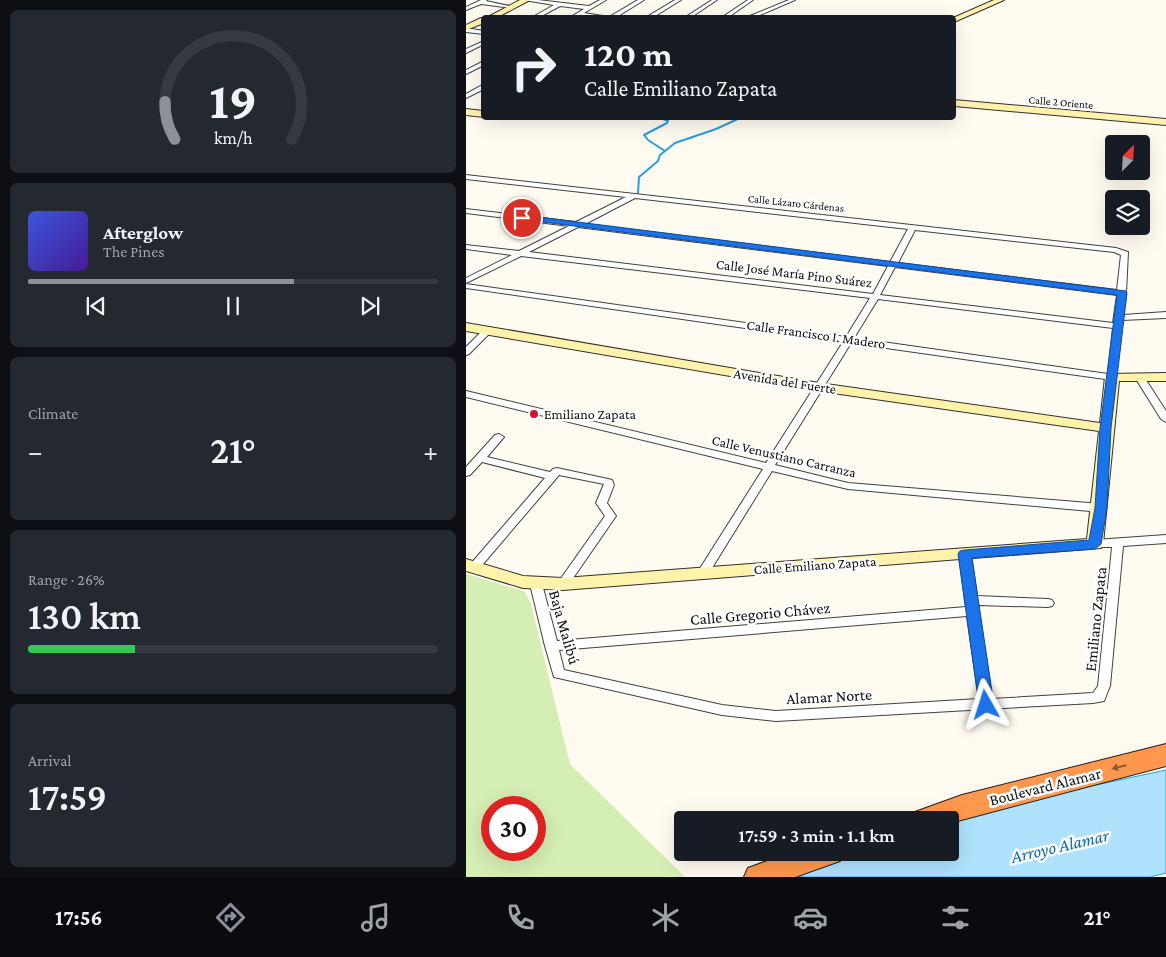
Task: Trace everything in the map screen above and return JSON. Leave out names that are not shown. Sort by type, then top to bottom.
[{"type":"highway","name":"Boulevard Alamar","points":[[951,811],[1166,755]]},
{"type":"highway","points":[[758,877],[804,861]]},
{"type":"street","points":[[495,15],[526,0],[589,8]]},
{"type":"street","points":[[539,15],[568,0]]},
{"type":"street","points":[[578,14],[604,0]]},
{"type":"street","points":[[614,15],[642,0]]},
{"type":"street","points":[[653,15],[679,0]]},
{"type":"street","points":[[691,15],[716,0]]},
{"type":"street","points":[[728,15],[751,0]]},
{"type":"street","points":[[755,15],[794,0]]},
{"type":"street","points":[[956,19],[1000,0]]},
{"type":"street","points":[[466,9],[483,1],[512,7]]},
{"type":"street","points":[[578,14],[586,15]]},
{"type":"street","points":[[466,29],[481,22]]},
{"type":"street","points":[[466,29],[481,32]]},
{"type":"street","points":[[466,51],[481,44]]},
{"type":"street","points":[[466,63],[481,65]]},
{"type":"street","points":[[466,72],[481,65]]},
{"type":"street","points":[[466,96],[481,88]]},
{"type":"street","name":"Calle 2 Oriente","points":[[956,103],[1166,122]]},
{"type":"street","points":[[466,112],[481,113]]},
{"type":"street","name":"Calle Lázaro Cárdenas","points":[[466,177],[1123,251],[1126,254],[1122,293]]},
{"type":"street","points":[[466,281],[634,196]]},
{"type":"street","points":[[466,211],[1122,293],[1106,428],[1101,508],[1095,544]]},
{"type":"street","points":[[704,573],[875,296],[913,227]]},
{"type":"street","name":"Calle José María Pino Suárez","points":[[466,247],[875,296],[1119,322],[1166,315]]},
{"type":"street","name":"Calle Francisco I. Madero","points":[[466,286],[848,338],[1112,377],[1166,378]]},
{"type":"street","name":"Avenida del Fuerte","points":[[466,327],[819,386],[1106,428]]},
{"type":"street","points":[[466,352],[488,330]]},
{"type":"street","points":[[1141,378],[1166,420]]},
{"type":"street","name":"Calle Venustiano Carranza","points":[[466,394],[848,486],[1101,508]]},
{"type":"street","points":[[466,473],[499,437]]},
{"type":"street","points":[[480,458],[551,476]]},
{"type":"street","points":[[470,566],[557,471],[609,483],[601,503],[611,516],[563,584]]},
{"type":"street","name":"Calle Emiliano Zapata","points":[[470,566],[536,584],[563,584],[1166,539]]},
{"type":"street","name":"Emiliano Zapata","points":[[1099,697],[1104,686],[1118,543]]},
{"type":"street","points":[[965,554],[986,705]]},
{"type":"street","name":"Baja Malibú","points":[[536,584],[557,671],[564,676]]},
{"type":"street","name":"Calle Gregorio Chávez","points":[[550,646],[972,606],[1048,602]]},
{"type":"street","name":"Alamar Norte","points":[[564,676],[722,710],[776,716],[1099,697]]},
{"type":"green space","points":[[466,574],[524,591],[531,604],[570,764],[685,877],[466,877]]},
{"type":"water","name":"Arroyo Alamar","points":[[1166,770],[1166,873],[1150,877],[796,877],[838,861],[959,861],[959,819],[998,806]]},
{"type":"waterway","points":[[665,120],[668,121],[667,123],[644,135],[648,140],[665,151]]},
{"type":"waterway","points":[[665,151],[675,143],[736,120]]},
{"type":"waterway","points":[[638,193],[639,177],[658,161],[660,155],[665,151]]},
{"type":"place","name":"Emiliano Zapata","points":[[534,414]]},
{"type":"route","points":[[522,218],[1122,293],[1106,428],[1101,508],[1095,544],[965,554],[986,705]]}]
